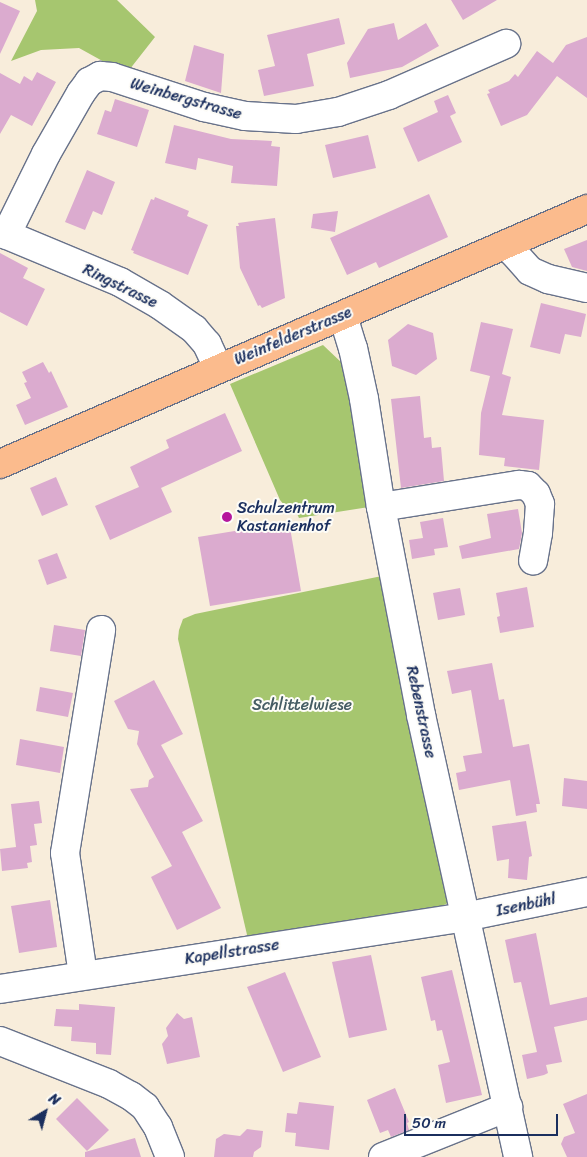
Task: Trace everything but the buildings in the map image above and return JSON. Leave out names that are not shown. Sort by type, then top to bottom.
[{"type":"main road","name":"Weinfelderstrasse","points":[[0,464],[587,209]]},
{"type":"street","name":"Weinbergstrasse","points":[[3,233],[81,93],[90,82],[100,76],[112,77],[204,107],[245,116],[296,119],[338,112],[390,94],[506,44]]},
{"type":"street","name":"Ringstrasse","points":[[3,233],[120,282],[160,305],[194,329],[207,344],[218,368]]},
{"type":"street","points":[[509,243],[521,262],[530,271],[548,279],[587,288]]},
{"type":"street","name":"Rebenstrasse","points":[[343,316],[353,348],[364,399],[381,507],[421,715],[518,1157]]},
{"type":"street","points":[[381,507],[519,485],[528,486],[536,494],[540,504],[538,533],[532,561]]},
{"type":"street","points":[[83,975],[65,853],[101,630]]},
{"type":"street","name":"Isenbühl","points":[[465,918],[587,892]]},
{"type":"street","name":"Kapellstrasse","points":[[0,989],[465,918]]},
{"type":"street","points":[[0,1041],[109,1084],[131,1096],[145,1108],[158,1127],[170,1157]]},
{"type":"street","points":[[383,1157],[508,1107]]},
{"type":"green space","points":[[35,0],[117,0],[155,37],[126,74],[79,48],[41,50],[11,61],[37,11]]},
{"type":"green space","points":[[323,345],[343,364],[369,507],[299,518],[293,505],[285,506],[280,500],[230,384]]},
{"type":"green space","name":"Schlittelwiese","points":[[382,576],[452,894],[448,903],[440,907],[248,939],[178,639],[183,619],[195,614]]},
{"type":"place","name":"Schulzentrum Kastanienhof","points":[[227,517]]}]
